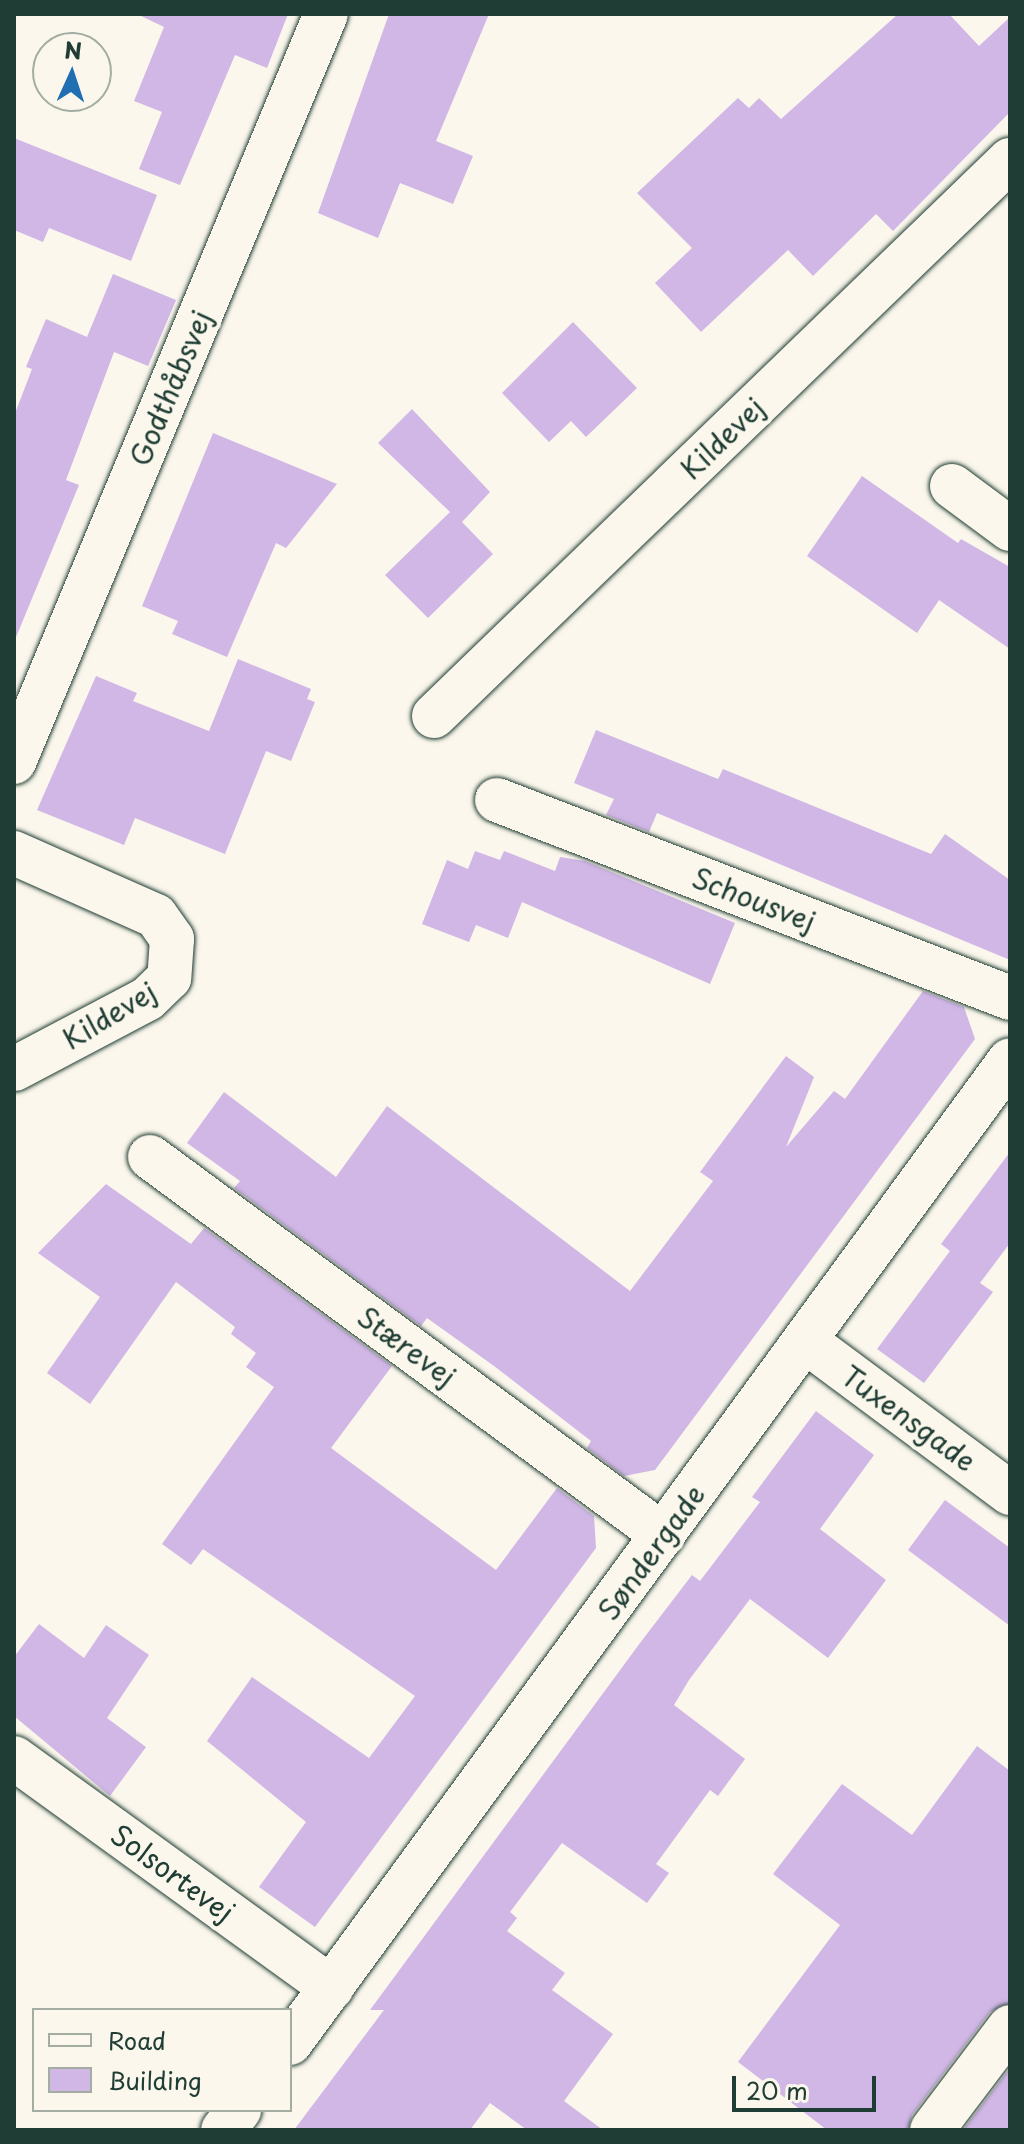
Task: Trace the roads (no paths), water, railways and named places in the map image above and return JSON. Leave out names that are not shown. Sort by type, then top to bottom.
[{"type":"street","name":"Godthåbsvej","points":[[14,762],[326,14]]},
{"type":"street","name":"Kildevej","points":[[434,716],[1010,160]]},
{"type":"street","points":[[952,486],[1010,529]]},
{"type":"street","name":"Schousvej","points":[[497,800],[1010,998]]},
{"type":"street","name":"Kildevej","points":[[14,853],[156,916],[172,939],[169,978],[147,999],[14,1069]]},
{"type":"street","name":"Søndergade","points":[[292,2040],[808,1343],[1010,1060]]},
{"type":"street","name":"Stærevej","points":[[150,1157],[663,1535]]},
{"type":"street","name":"Tuxensgade","points":[[808,1343],[1010,1493]]},
{"type":"street","name":"Solsortevej","points":[[14,1758],[332,1988]]},
{"type":"street","points":[[932,2130],[1010,2027]]},
{"type":"street","points":[[223,2130],[237,2112]]}]
